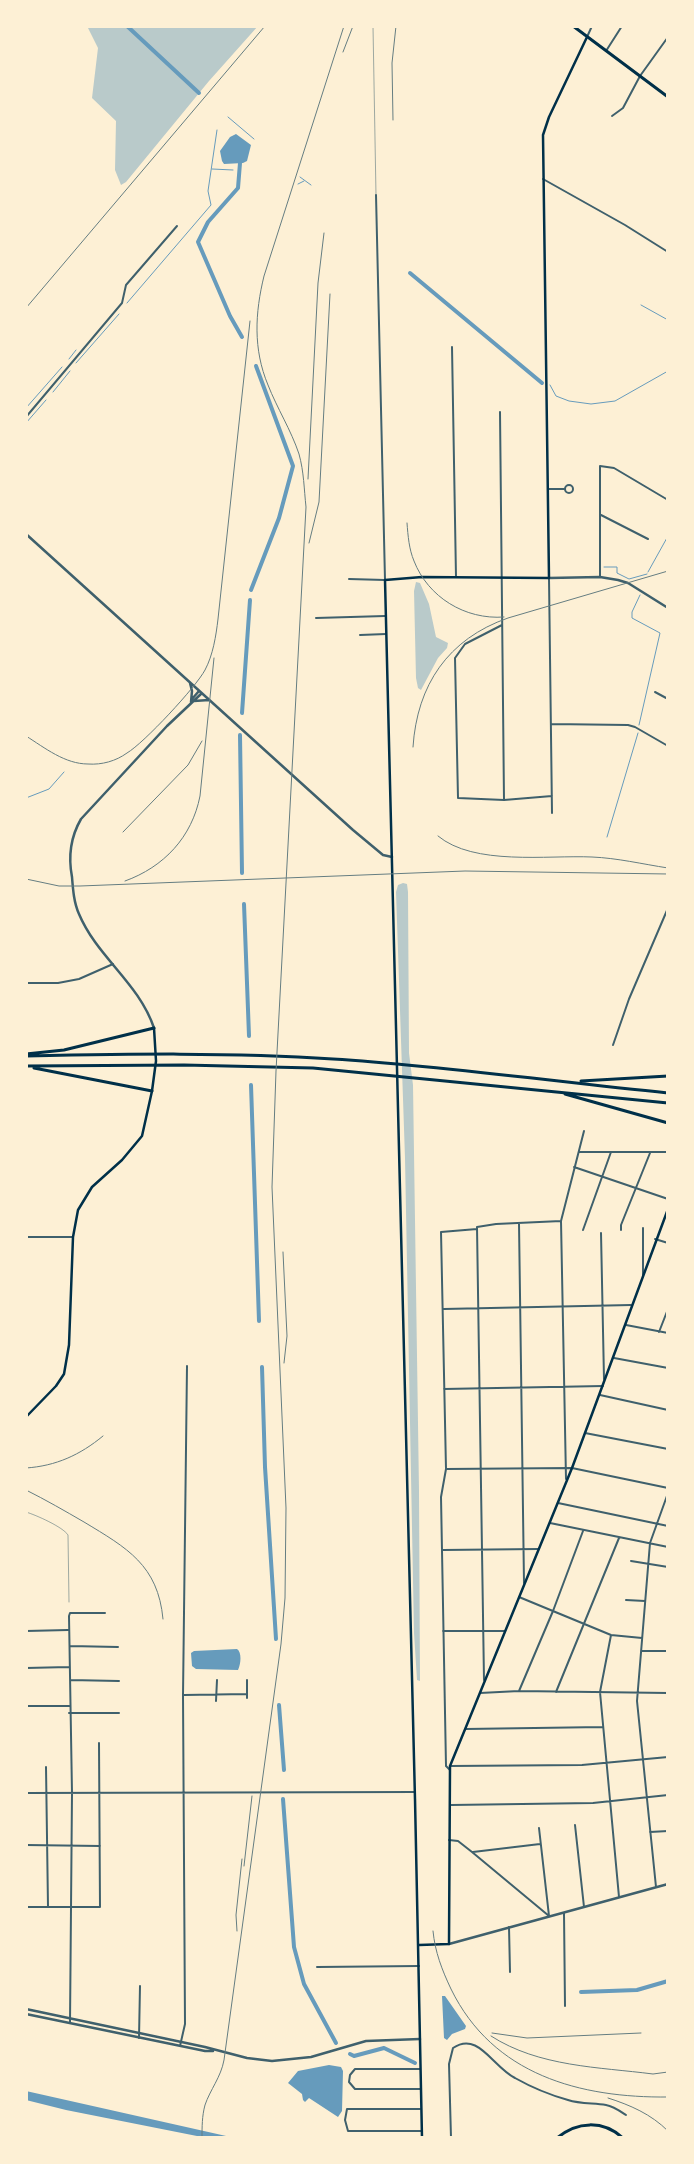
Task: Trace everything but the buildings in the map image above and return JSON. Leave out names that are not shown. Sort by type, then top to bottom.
[{"type":"main road","points":[[573,27],[579,26]]},
{"type":"main road","points":[[573,27],[668,97]]},
{"type":"main road","points":[[422,2138],[419,1945],[384,580],[408,577],[549,578],[543,135],[549,117],[587,37]]},
{"type":"main road","points":[[26,1055],[64,1050],[154,1028],[156,1061],[152,1091],[142,1136],[122,1160],[92,1187],[78,1210],[73,1236],[70,1345],[64,1374],[56,1386],[26,1417]]},
{"type":"main road","points":[[26,1055],[289,1057],[383,1063],[570,1081],[668,1093]]},
{"type":"main road","points":[[26,1067],[144,1065],[288,1067],[444,1080],[668,1103]]},
{"type":"main road","points":[[26,1067],[52,1070],[152,1091]]},
{"type":"main road","points":[[570,1081],[668,1076]]},
{"type":"main road","points":[[560,1093],[600,1106],[668,1123]]},
{"type":"main road","points":[[419,1945],[449,1944],[450,1768],[484,1680],[572,1468],[668,1209]]},
{"type":"main road","points":[[557,2138],[570,2129],[590,2124],[606,2127],[623,2138]]},
{"type":"street","points":[[587,37],[592,26]]},
{"type":"street","points":[[606,51],[622,26]]},
{"type":"street","points":[[612,116],[623,108],[640,76],[668,38]]},
{"type":"street","points":[[543,179],[625,225],[668,252]]},
{"type":"street","points":[[349,579],[384,580],[376,196]]},
{"type":"street","points":[[26,417],[122,303],[126,285],[177,226]]},
{"type":"street","points":[[452,347],[456,577]]},
{"type":"street","points":[[500,412],[504,800]]},
{"type":"street","points":[[600,577],[600,466],[614,468],[668,500]]},
{"type":"street","points":[[548,489],[565,489]]},
{"type":"street","points":[[600,515],[648,539]]},
{"type":"street","points":[[26,534],[353,830],[383,856],[392,857]]},
{"type":"street","points":[[552,813],[549,578],[600,577],[628,583],[668,608]]},
{"type":"street","points":[[316,618],[385,616]]},
{"type":"street","points":[[502,625],[465,644],[455,658],[458,799],[504,800],[552,796]]},
{"type":"street","points":[[360,635],[386,634]]},
{"type":"street","points":[[190,681],[192,691],[190,702]]},
{"type":"street","points":[[154,1028],[148,1011],[137,992],[113,964],[85,926],[76,905],[69,863],[74,830],[81,819],[201,692]]},
{"type":"street","points":[[655,692],[668,699]]},
{"type":"street","points":[[190,702],[210,700]]},
{"type":"street","points":[[551,724],[628,725],[668,746]]},
{"type":"street","points":[[613,1045],[629,998],[668,908]]},
{"type":"street","points":[[26,983],[58,983],[80,979],[113,964]]},
{"type":"street","points":[[566,1481],[560,1221],[584,1131]]},
{"type":"street","points":[[578,1152],[668,1152]]},
{"type":"street","points":[[583,1230],[611,1152]]},
{"type":"street","points":[[621,1230],[621,1225],[650,1152]]},
{"type":"street","points":[[574,1167],[668,1200]]},
{"type":"street","points":[[560,1221],[483,1225],[477,1228],[442,1230],[446,1470],[441,1497],[446,1766],[450,1768],[607,1763],[668,1756]]},
{"type":"street","points":[[518,1223],[524,1583]]},
{"type":"street","points":[[477,1228],[484,1680]]},
{"type":"street","points":[[642,1275],[643,1228]]},
{"type":"street","points":[[601,1233],[604,1379]]},
{"type":"street","points":[[26,1237],[73,1236]]},
{"type":"street","points":[[656,1239],[668,1243]]},
{"type":"street","points":[[443,1309],[631,1305]]},
{"type":"street","points":[[659,1332],[668,1309]]},
{"type":"street","points":[[625,1325],[668,1334]]},
{"type":"street","points":[[613,1357],[668,1368]]},
{"type":"street","points":[[180,2046],[185,2024],[183,1695],[187,1366]]},
{"type":"street","points":[[444,1389],[603,1386]]},
{"type":"street","points":[[600,1395],[668,1410]]},
{"type":"street","points":[[585,1433],[668,1449]]},
{"type":"street","points":[[446,1470],[572,1468],[668,1488]]},
{"type":"street","points":[[656,1887],[645,1798],[637,1693],[650,1543],[668,1493]]},
{"type":"street","points":[[558,1503],[668,1526]]},
{"type":"street","points":[[550,1523],[668,1547]]},
{"type":"street","points":[[519,1691],[553,1612],[583,1531]]},
{"type":"street","points":[[556,1692],[586,1623],[619,1538]]},
{"type":"street","points":[[442,1550],[538,1549]]},
{"type":"street","points":[[631,1561],[668,1567]]},
{"type":"street","points":[[519,1597],[553,1612],[586,1623],[611,1635],[642,1638]]},
{"type":"street","points":[[626,1600],[645,1601]]},
{"type":"street","points":[[70,2024],[72,1793],[68,1630],[70,1613],[105,1613]]},
{"type":"street","points":[[26,1631],[68,1630]]},
{"type":"street","points":[[443,1631],[505,1631]]},
{"type":"street","points":[[611,1635],[600,1692],[619,1897]]},
{"type":"street","points":[[69,1646],[118,1647]]},
{"type":"street","points":[[641,1651],[668,1651]]},
{"type":"street","points":[[26,1668],[69,1667]]},
{"type":"street","points":[[70,1680],[119,1681]]},
{"type":"street","points":[[216,1680],[216,1701]]},
{"type":"street","points":[[246,1680],[247,1698]]},
{"type":"street","points":[[480,1693],[519,1691],[668,1694]]},
{"type":"street","points":[[183,1695],[247,1694]]},
{"type":"street","points":[[26,1706],[69,1706]]},
{"type":"street","points":[[70,1713],[119,1713]]},
{"type":"street","points":[[466,1729],[603,1728]]},
{"type":"street","points":[[26,1907],[100,1907],[99,1743]]},
{"type":"street","points":[[46,1767],[48,1907]]},
{"type":"street","points":[[26,1793],[415,1792]]},
{"type":"street","points":[[449,1805],[610,1801],[668,1795]]},
{"type":"street","points":[[575,1825],[584,1907]]},
{"type":"street","points":[[539,1828],[549,1916]]},
{"type":"street","points":[[649,1832],[668,1831]]},
{"type":"street","points":[[449,1840],[458,1841],[549,1916]]},
{"type":"street","points":[[26,1845],[71,1844],[100,1846]]},
{"type":"street","points":[[472,1852],[540,1844]]},
{"type":"street","points":[[449,1944],[668,1884]]},
{"type":"street","points":[[564,1912],[565,2006]]},
{"type":"street","points":[[510,1927],[510,1972]]},
{"type":"street","points":[[317,1966],[419,1966]]},
{"type":"street","points":[[139,2038],[140,1986]]},
{"type":"street","points":[[26,2009],[259,2060],[284,2061],[311,2057],[366,2041],[420,2039]]},
{"type":"street","points":[[26,2014],[205,2051],[215,2051]]},
{"type":"street","points":[[451,2138],[448,2064],[453,2048],[461,2043],[470,2042],[478,2046],[503,2071],[538,2089],[567,2100],[608,2105],[626,2114]]},
{"type":"street","points":[[420,2069],[355,2070],[350,2075],[349,2082],[355,2089],[421,2089]]},
{"type":"street","points":[[422,2109],[353,2109],[347,2110],[345,2114],[348,2131],[422,2131]]},
{"type":"lane","points":[[373,26],[376,196]]},
{"type":"lane","points":[[26,1512],[43,1518],[49,1523],[65,1530],[68,1535],[69,1602]]},
{"type":"shaded area","points":[[87,26],[258,26],[209,81],[126,182],[121,185],[115,170],[116,121],[92,98],[98,48]]},
{"type":"shaded area","points":[[416,582],[420,583],[429,604],[436,637],[448,643],[447,648],[438,658],[421,690],[418,688],[416,678],[414,591]]},
{"type":"shaded area","points":[[407,884],[408,892],[409,1053],[413,1085],[420,1681],[417,1680],[414,1633],[405,1158],[396,892],[398,885]]},
{"type":"water","points":[[236,134],[251,145],[247,161],[224,164],[220,151],[230,137]]},
{"type":"water","points":[[237,1649],[241,1658],[238,1670],[196,1669],[192,1666],[191,1653],[194,1651]]},
{"type":"water","points":[[442,1996],[445,1996],[466,2026],[465,2029],[452,2034],[447,2040],[444,2038]]},
{"type":"water","points":[[329,2065],[341,2067],[343,2071],[342,2111],[338,2117],[309,2098],[305,2102],[302,2094],[288,2083],[298,2071]]},
{"type":"water","points":[[26,2091],[235,2138],[207,2138],[66,2110],[26,2100]]},
{"type":"waterway","points":[[127,26],[199,93]]},
{"type":"waterway","points":[[228,117],[254,139]]},
{"type":"waterway","points":[[127,303],[211,205],[208,191],[217,130]]},
{"type":"waterway","points":[[240,163],[238,188],[208,222],[198,242],[230,316],[242,337]]},
{"type":"waterway","points":[[212,169],[233,170]]},
{"type":"waterway","points":[[300,177],[311,185]]},
{"type":"waterway","points":[[298,184],[304,181]]},
{"type":"waterway","points":[[410,273],[542,383]]},
{"type":"waterway","points":[[641,305],[668,320]]},
{"type":"waterway","points":[[76,363],[119,314]]},
{"type":"waterway","points":[[69,359],[76,350]]},
{"type":"waterway","points":[[251,590],[279,518],[293,466],[256,366]]},
{"type":"waterway","points":[[26,408],[62,367]]},
{"type":"waterway","points":[[53,392],[70,371]]},
{"type":"waterway","points":[[550,385],[556,396],[569,401],[591,404],[615,401],[668,371]]},
{"type":"waterway","points":[[26,423],[46,400]]},
{"type":"waterway","points":[[648,572],[668,536]]},
{"type":"waterway","points":[[604,567],[617,567],[617,573],[629,579],[647,574]]},
{"type":"waterway","points":[[639,725],[660,633],[632,618],[632,612],[640,595]]},
{"type":"waterway","points":[[242,713],[250,600]]},
{"type":"waterway","points":[[607,837],[638,733]]},
{"type":"waterway","points":[[240,735],[242,873]]},
{"type":"waterway","points":[[26,798],[49,789],[64,772]]},
{"type":"waterway","points":[[244,904],[249,1036]]},
{"type":"waterway","points":[[251,1085],[259,1321]]},
{"type":"waterway","points":[[262,1367],[265,1467],[276,1639]]},
{"type":"waterway","points":[[279,1705],[284,1770]]},
{"type":"waterway","points":[[283,1799],[294,1947],[304,1984],[336,2043]]},
{"type":"waterway","points":[[581,1992],[637,1990],[668,1981]]},
{"type":"waterway","points":[[350,2054],[354,2056],[384,2048],[415,2063]]},
{"type":"railway","points":[[26,308],[265,26]]},
{"type":"railway","points":[[202,2138],[205,2105],[224,2060],[281,1644],[285,1598],[286,1508],[272,1187],[276,1071],[306,507],[299,454],[263,371],[258,344],[257,317],[264,276],[344,26]]},
{"type":"railway","points":[[343,52],[353,26]]},
{"type":"railway","points":[[393,120],[392,63],[396,26]]},
{"type":"railway","points":[[308,479],[318,283],[324,233]]},
{"type":"railway","points":[[309,543],[319,502],[330,294]]},
{"type":"railway","points":[[26,736],[71,761],[93,764],[114,760],[135,747],[157,727],[181,701],[205,670],[212,652],[217,625],[250,321]]},
{"type":"railway","points":[[407,523],[408,538],[414,561],[420,574],[438,595],[450,604],[475,615],[504,617]]},
{"type":"railway","points":[[413,747],[421,704],[429,684],[439,667],[468,638],[508,618],[668,571]]},
{"type":"railway","points":[[125,881],[152,868],[164,859],[183,837],[196,811],[200,796],[214,658]]},
{"type":"railway","points":[[123,832],[188,765],[202,741]]},
{"type":"railway","points":[[438,836],[453,845],[471,852],[491,855],[601,858],[668,868]]},
{"type":"railway","points":[[26,879],[59,886],[80,886],[465,871],[668,874]]},
{"type":"railway","points":[[283,1252],[287,1336],[284,1363]]},
{"type":"railway","points":[[26,1468],[47,1465],[67,1458],[85,1449],[103,1436]]},
{"type":"railway","points":[[26,1490],[100,1531],[138,1560],[155,1585],[163,1619]]},
{"type":"railway","points":[[244,1866],[252,1796]]},
{"type":"railway","points":[[237,1931],[236,1915],[242,1859]]},
{"type":"railway","points":[[433,1931],[437,1954],[445,1975],[451,1989],[469,2018],[490,2042],[515,2061],[542,2076],[572,2086],[603,2093],[668,2097]]},
{"type":"railway","points":[[492,2033],[527,2038],[641,2033]]},
{"type":"railway","points":[[491,2036],[529,2054],[549,2060],[653,2074],[668,2072]]},
{"type":"railway","points":[[608,2098],[640,2111],[668,2131]]}]
